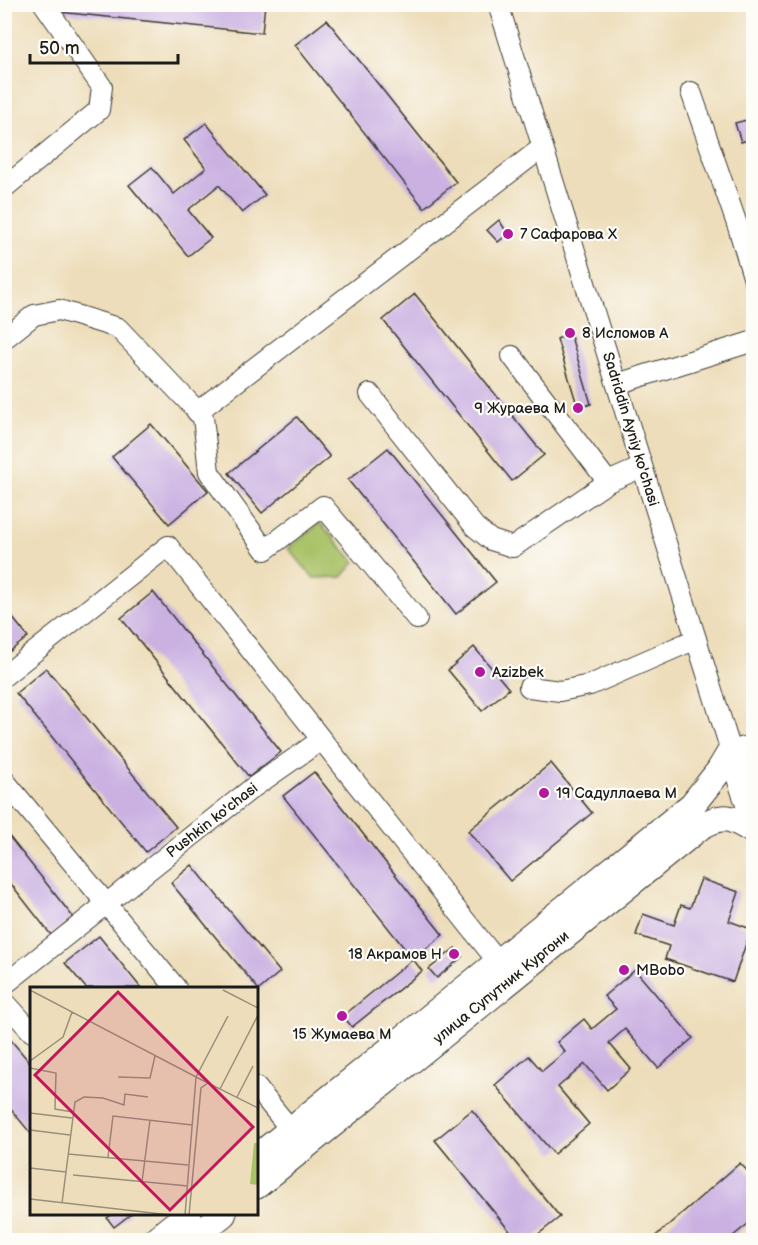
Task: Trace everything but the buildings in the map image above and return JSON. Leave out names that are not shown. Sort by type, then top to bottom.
[{"type":"main road","points":[[696,816],[719,771],[742,747]]},
{"type":"main road","name":"Sadriddin Ayniy ko'chasi","points":[[742,747],[753,819]]},
{"type":"main road","name":"улица Супутник Кургони","points":[[298,1138],[696,816],[734,819],[753,831]]},
{"type":"main road","points":[[258,1157],[298,1138]]},
{"type":"main road","points":[[258,1184],[298,1138]]},
{"type":"main road","points":[[155,1240],[191,1222],[219,1215]]},
{"type":"street","points":[[4,188],[99,110],[102,87],[44,4]]},
{"type":"street","name":"Sadriddin Ayniy ko'chasi","points":[[498,4],[696,639],[742,747]]},
{"type":"street","points":[[691,92],[746,227],[753,280]]},
{"type":"street","points":[[197,412],[543,147]]},
{"type":"street","points":[[4,339],[34,315],[59,310],[118,328],[203,417],[209,472],[265,550],[323,506],[417,619]]},
{"type":"street","points":[[616,384],[753,340]]},
{"type":"street","points":[[512,356],[608,482]]},
{"type":"street","points":[[370,394],[475,527],[491,540],[513,547],[608,482],[642,467]]},
{"type":"street","points":[[4,676],[168,546],[505,971]]},
{"type":"street","points":[[529,687],[560,691],[590,686],[696,639]]},
{"type":"street","name":"Pushkin ko'chasi","points":[[4,985],[251,789],[321,740]]},
{"type":"street","points":[[4,780],[175,987]]},
{"type":"street","points":[[4,1001],[30,1030]]},
{"type":"street","points":[[258,1089],[298,1138]]},
{"type":"green space","points":[[320,523],[355,562],[342,577],[314,578],[288,548]]},
{"type":"place","name":"7 Сафарова Х","points":[[508,234]]},
{"type":"place","name":"8 Исломов А","points":[[570,333]]},
{"type":"place","name":"9 Жураева М","points":[[578,408]]},
{"type":"place","name":"Azizbek","points":[[480,672]]},
{"type":"place","name":"19 Садуллаева М","points":[[544,793]]},
{"type":"place","name":"18 Акрамов Н","points":[[454,954]]},
{"type":"place","name":"MBobo","points":[[624,970]]},
{"type":"place","name":"15 Жумаева М","points":[[342,1016]]}]
